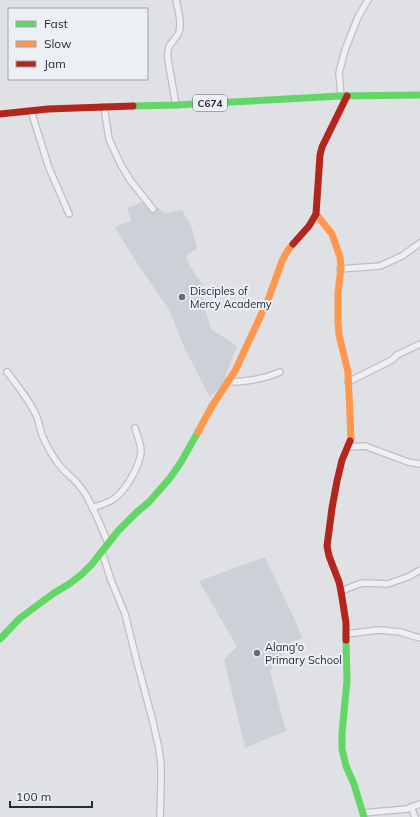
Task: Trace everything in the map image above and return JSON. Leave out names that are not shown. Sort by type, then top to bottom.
[{"type":"street","points":[[176,0],[180,17],[180,30],[170,45],[168,53],[176,104]]},
{"type":"street","points":[[0,639],[20,618],[54,593],[75,580],[92,564],[118,531],[149,502],[170,478],[188,450],[212,406],[228,382],[268,300],[282,261],[288,250],[309,226],[316,214],[320,155],[344,96],[339,73],[345,50],[358,17],[368,0]]},
{"type":"street","name":"C674","points":[[0,114],[48,109],[344,96],[420,96]]},
{"type":"street","points":[[104,107],[110,139],[120,163],[130,180],[153,210]]},
{"type":"street","points":[[31,111],[49,168],[69,214]]},
{"type":"street","points":[[316,214],[328,227],[332,234],[340,257],[338,321],[339,335],[346,362],[351,435],[351,442],[342,460],[336,481],[327,546],[329,556],[342,591],[346,634],[347,681],[342,749],[346,766],[354,784],[364,815],[407,809],[420,804]]},
{"type":"street","points":[[340,270],[380,266],[402,256],[420,243]]},
{"type":"street","points":[[348,382],[420,344]]},
{"type":"street","points":[[7,372],[30,405],[37,418],[42,436],[57,463],[84,492],[108,543]]},
{"type":"street","points":[[228,382],[242,382],[280,372]]},
{"type":"street","points":[[92,508],[105,504],[116,498],[124,489],[136,469],[141,453],[140,443],[135,428]]},
{"type":"street","points":[[348,447],[365,446],[408,462],[420,464]]},
{"type":"street","points":[[102,552],[111,580],[125,614],[159,749],[162,783],[160,817]]},
{"type":"street","points":[[342,591],[364,582],[388,584],[410,576],[420,570]]},
{"type":"street","points":[[346,634],[369,630],[388,630],[420,638]]},
{"type":"street","points":[[411,807],[415,817]]},
{"type":"shaded area","name":"Disciples of Mercy Academy","points":[[148,200],[165,213],[182,210],[192,228],[197,248],[186,256],[189,265],[203,285],[203,302],[211,329],[237,346],[222,385],[210,397],[185,349],[169,310],[135,260],[115,227],[131,221],[127,208]]},
{"type":"shaded area","name":"Alang'o Primary School","points":[[265,557],[303,638],[290,642],[270,671],[286,731],[245,748],[224,659],[237,647],[199,581]]},
{"type":"traffic: fast","points":[[133,106],[341,96],[420,95]]},
{"type":"traffic: fast","points":[[0,639],[20,618],[69,584],[92,564],[118,531],[149,502],[170,478],[198,432]]},
{"type":"traffic: fast","points":[[346,640],[347,681],[342,749],[346,766],[354,784],[364,817]]},
{"type":"traffic: slow","points":[[316,214],[332,234],[340,257],[341,267],[338,293],[338,321],[339,335],[348,372],[350,441]]},
{"type":"traffic: slow","points":[[198,432],[212,406],[235,371],[268,300],[282,261],[293,244]]},
{"type":"traffic: jam","points":[[293,244],[309,226],[316,214],[320,155],[322,147],[347,96]]},
{"type":"traffic: jam","points":[[0,114],[48,109],[133,106]]},
{"type":"traffic: jam","points":[[346,640],[346,623],[341,591],[327,546],[337,481],[342,460],[350,441]]},
{"type":"place","name":"Disciples of Mercy Academy","points":[[182,297]]},
{"type":"place","name":"Alang'o Primary School","points":[[257,653]]}]
